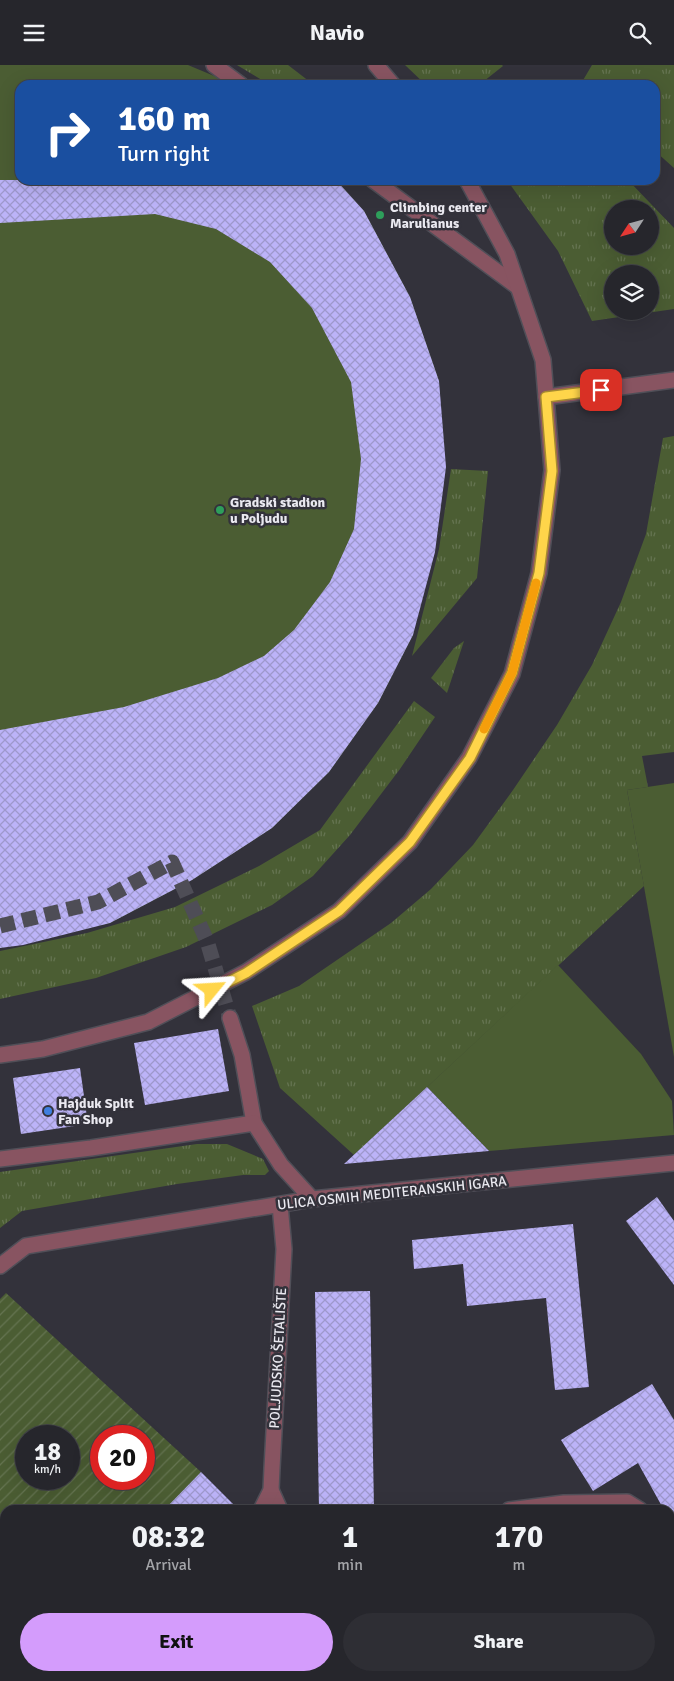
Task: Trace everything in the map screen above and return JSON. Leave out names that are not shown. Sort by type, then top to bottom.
[{"type":"street","points":[[214,65],[234,80]]},
{"type":"street","points":[[376,65],[389,80]]},
{"type":"street","points":[[380,185],[518,287]]},
{"type":"street","points":[[0,1055],[43,1049],[148,1023],[246,973],[339,911],[410,842],[470,758],[512,673],[539,573],[552,471],[543,360],[507,254],[470,185]]},
{"type":"street","points":[[546,397],[674,380]]},
{"type":"street","points":[[230,1018],[242,1055],[254,1123],[281,1165],[312,1199]]},
{"type":"street","points":[[0,1159],[91,1148],[254,1123]]},
{"type":"street","name":"ULICA OSMIH MEDITERANSKIH IGARA","points":[[0,1266],[26,1246],[312,1199],[674,1163]]},
{"type":"street","name":"POLJUDSKO ŠETALIŠTE","points":[[263,1505],[270,1490],[284,1249],[280,1205]]},
{"type":"street","points":[[270,1490],[278,1505]]},
{"type":"street","points":[[548,1505],[627,1502],[632,1505]]},
{"type":"green space","name":"Gradski stadion u Poljudu","points":[[0,65],[188,65],[222,80],[15,80],[15,185],[341,185],[364,211],[410,297],[439,381],[413,635],[378,703],[329,772],[272,828],[192,880],[110,923],[0,948]]},
{"type":"green space","points":[[237,65],[288,65],[308,80],[262,80]]},
{"type":"green space","points":[[405,65],[503,66],[485,80],[421,80]]},
{"type":"green space","points":[[592,65],[674,65],[674,168],[660,155],[660,80],[583,80]]},
{"type":"green space","points":[[511,185],[633,185],[647,200],[604,200],[604,255],[659,255],[659,212],[674,228],[674,309],[659,311],[659,265],[604,265],[604,319],[592,321],[558,251]]},
{"type":"green space","points":[[674,436],[674,752],[642,756],[648,787],[627,790],[644,886],[354,1155],[280,1088],[252,1006],[299,986],[391,923],[431,889],[473,845],[557,725],[592,665],[621,602],[646,534],[663,438]]},
{"type":"green space","points":[[451,469],[488,471],[477,578],[412,656],[439,549]]},
{"type":"green space","points":[[464,641],[447,693],[431,678],[454,648]]},
{"type":"green space","points":[[414,701],[435,717],[400,769],[350,835],[313,876],[272,905],[186,947],[96,978],[0,999],[0,951],[87,933],[175,907],[259,866],[320,830]]},
{"type":"green space","points":[[674,783],[674,1057],[627,790]]},
{"type":"green space","points":[[558,965],[641,1054],[672,1101],[674,1135],[489,1151],[427,1087]]},
{"type":"green space","points":[[197,1144],[227,1144],[263,1159],[269,1171],[265,1175],[243,1175],[177,1184],[22,1211],[0,1228],[0,1172]]},
{"type":"green space","points":[[6,1293],[150,1425],[90,1425],[90,1490],[155,1490],[155,1430],[201,1472],[177,1505],[0,1505],[0,1299]]},
{"type":"building","points":[[0,180],[15,180],[15,185],[341,185],[364,211],[410,297],[439,381],[446,467],[435,552],[413,635],[378,703],[329,772],[272,828],[192,880],[110,923],[23,945],[0,948],[0,730],[124,707],[218,678],[264,656],[294,630],[330,582],[354,529],[361,459],[351,382],[312,308],[270,262],[216,229],[155,214],[0,223]]},
{"type":"building","points":[[218,1029],[229,1091],[145,1105],[134,1043]]},
{"type":"building","points":[[80,1068],[88,1124],[21,1134],[13,1078]]},
{"type":"building","points":[[427,1087],[489,1151],[344,1164]]},
{"type":"building","points":[[657,1197],[674,1221],[674,1285],[626,1221]]},
{"type":"building","points":[[573,1224],[589,1387],[555,1390],[546,1298],[467,1306],[463,1264],[414,1269],[412,1240]]},
{"type":"building","points":[[370,1291],[374,1505],[319,1505],[315,1292]]},
{"type":"building","points":[[652,1384],[674,1420],[674,1505],[661,1505],[638,1463],[593,1491],[561,1440]]},
{"type":"building","points":[[201,1472],[234,1505],[169,1505]]},
{"type":"tunnel","points":[[0,926],[98,902],[172,862],[207,941],[230,1018]]},
{"type":"slow traffic","points":[[484,729],[512,673],[536,583]]},
{"type":"place","name":"Climbing center Marulianus","points":[[380,215]]},
{"type":"place","name":"Gradski stadion u Poljudu","points":[[220,510]]},
{"type":"place","name":"Hajduk Split Fan Shop","points":[[48,1111]]},
{"type":"route","points":[[212,990],[246,973],[339,911],[410,842],[470,758],[512,673],[539,573],[552,471],[546,397],[601,390]]}]
